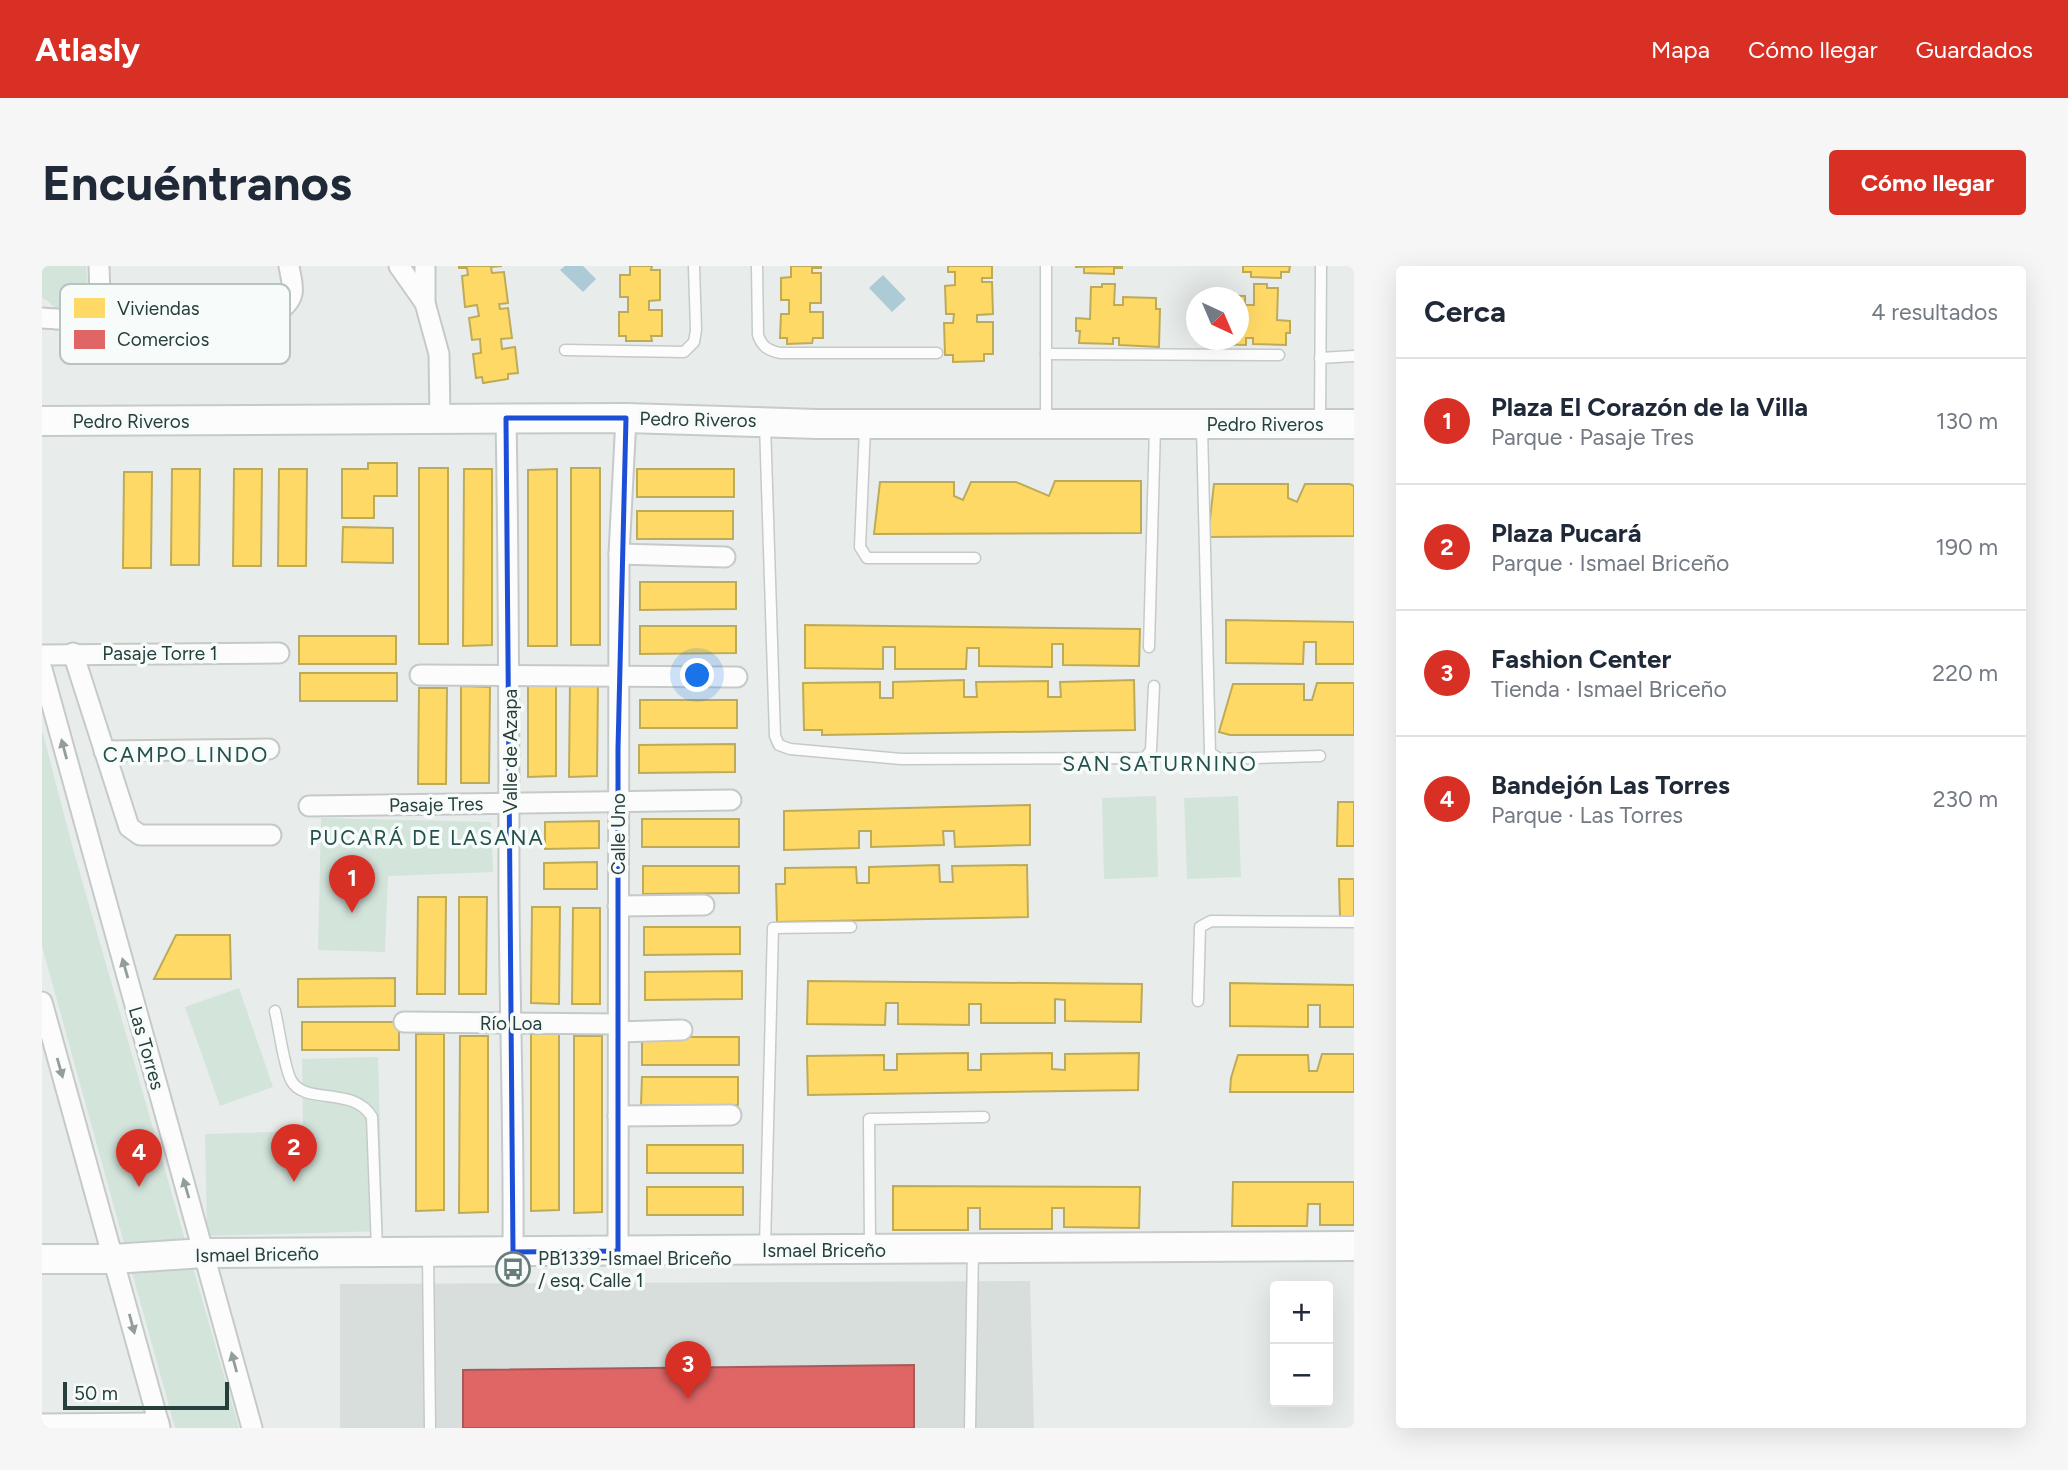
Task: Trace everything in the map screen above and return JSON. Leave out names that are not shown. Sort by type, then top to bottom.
[{"type":"street","points":[[99,266],[100,284]]},
{"type":"street","points":[[289,266],[293,292],[290,302]]},
{"type":"street","points":[[399,266],[425,303]]},
{"type":"street","points":[[425,266],[425,303],[439,354],[440,419]]},
{"type":"street","points":[[42,318],[60,319]]},
{"type":"street","name":"Valle de Azapa","points":[[506,418],[513,1252]]},
{"type":"street","name":"Pedro Riveros","points":[[42,421],[626,418],[865,424],[1354,424]]},
{"type":"street","name":"Calle Uno","points":[[618,1251],[618,554],[626,418]]},
{"type":"street","points":[[618,554],[725,557]]},
{"type":"street","points":[[73,653],[129,827],[140,835],[271,835]]},
{"type":"street","name":"Pasaje Torre 1","points":[[42,655],[279,653]]},
{"type":"street","name":"Las Torres","points":[[42,669],[252,1428]]},
{"type":"street","points":[[419,675],[737,677]]},
{"type":"street","points":[[104,751],[269,749]]},
{"type":"street","name":"Pasaje Tres","points":[[309,806],[732,800]]},
{"type":"street","points":[[618,905],[704,905]]},
{"type":"street","points":[[42,1002],[47,1035],[160,1426],[42,1424]]},
{"type":"street","name":"Río Loa","points":[[404,1022],[682,1030]]},
{"type":"street","points":[[618,1116],[731,1115]]},
{"type":"street","name":"Ismael Briceño","points":[[42,1259],[113,1259],[204,1254],[1354,1247]]},
{"type":"lane","points":[[565,350],[684,352],[694,342],[696,330],[694,266]]},
{"type":"lane","points":[[757,266],[758,335],[769,350],[780,353],[937,353]]},
{"type":"lane","points":[[1045,266],[1046,423]]},
{"type":"lane","points":[[1320,424],[1321,266]]},
{"type":"lane","points":[[1046,354],[1279,355]]},
{"type":"lane","points":[[1320,358],[1354,356]]},
{"type":"lane","points":[[765,420],[775,736],[779,745],[790,749],[901,759],[1145,758],[1150,750],[1154,686]]},
{"type":"lane","points":[[1149,647],[1155,423]]},
{"type":"lane","points":[[1202,423],[1210,752],[1220,759],[1320,756]]},
{"type":"lane","points":[[865,424],[860,547],[867,558],[975,558]]},
{"type":"lane","points":[[1198,1001],[1200,927],[1211,921],[1354,922]]},
{"type":"lane","points":[[765,1250],[773,928],[851,927]]},
{"type":"lane","points":[[275,1011],[291,1081],[304,1092],[358,1101],[372,1117],[378,1253]]},
{"type":"lane","points":[[870,1250],[869,1119],[984,1117]]},
{"type":"lane","points":[[970,1428],[973,1249]]},
{"type":"lane","points":[[428,1252],[430,1428]]},
{"type":"highlighted area","points":[[506,418],[626,418],[618,749],[618,1251],[513,1252]]},
{"type":"shaded area","points":[[42,266],[86,266],[88,284],[60,284],[60,311],[42,298]]},
{"type":"shaded area","points":[[42,730],[73,849],[239,1428],[175,1428],[42,946]]},
{"type":"shaded area","points":[[1156,796],[1158,877],[1104,879],[1102,798]]},
{"type":"shaded area","points":[[1238,796],[1241,877],[1187,879],[1184,798]]},
{"type":"shaded area","points":[[321,818],[491,822],[493,872],[388,876],[385,952],[318,950]]},
{"type":"shaded area","points":[[239,988],[273,1087],[220,1106],[185,1007]]},
{"type":"shaded area","points":[[378,1057],[383,1231],[207,1236],[205,1134],[303,1131],[302,1059]]},
{"type":"shaded area","points":[[1030,1281],[1034,1428],[340,1428],[340,1284]]},
{"type":"water","points":[[565,266],[583,266],[596,279],[583,292],[560,270]]},
{"type":"water","points":[[883,275],[906,299],[892,312],[869,288]]},
{"type":"building: Viviendas","points":[[459,266],[502,266],[491,267],[492,273],[504,272],[508,303],[499,304],[500,309],[508,308],[512,338],[501,339],[502,349],[515,347],[518,373],[508,374],[508,379],[483,383],[482,377],[476,378],[473,354],[481,353],[480,339],[472,340],[469,318],[479,316],[477,305],[465,307],[462,276],[468,275],[467,268]]},
{"type":"building: Viviendas","points":[[630,266],[652,266],[651,270],[660,270],[660,300],[649,301],[649,310],[662,310],[662,336],[651,336],[652,341],[626,341],[626,336],[619,336],[619,312],[628,312],[628,297],[620,297],[620,275],[630,275]]},
{"type":"building: Viviendas","points":[[791,266],[821,266],[812,268],[812,273],[821,273],[821,303],[810,303],[810,312],[823,312],[823,338],[813,338],[812,343],[787,344],[787,338],[780,338],[781,314],[789,314],[789,300],[781,300],[781,278],[791,277]]},
{"type":"building: Viviendas","points":[[948,266],[992,266],[992,278],[982,278],[982,282],[992,282],[993,314],[977,315],[977,322],[993,322],[993,354],[984,354],[984,361],[953,362],[953,355],[945,355],[944,323],[953,323],[954,314],[946,314],[945,286],[955,285],[955,272],[948,272]]},
{"type":"building: Viviendas","points":[[1122,266],[1114,268],[1114,274],[1084,273],[1084,267],[1075,267]]},
{"type":"building: Viviendas","points":[[1243,266],[1290,266],[1289,272],[1281,272],[1281,278],[1251,277],[1251,272],[1243,272]]},
{"type":"building: Viviendas","points":[[1102,284],[1115,284],[1114,305],[1123,305],[1123,297],[1156,298],[1156,309],[1160,309],[1159,347],[1119,345],[1119,338],[1113,338],[1113,344],[1079,343],[1080,331],[1076,331],[1076,318],[1090,319],[1091,287],[1102,287]]},
{"type":"building: Viviendas","points":[[1254,284],[1267,284],[1267,288],[1278,288],[1277,320],[1290,321],[1286,345],[1253,344],[1253,338],[1249,338],[1249,305],[1254,305]]},
{"type":"building: Viviendas","points":[[368,463],[397,463],[397,496],[374,496],[374,518],[342,518],[342,469],[368,469]]},
{"type":"building: Viviendas","points":[[419,468],[448,468],[448,644],[419,644]]},
{"type":"building: Viviendas","points":[[571,468],[600,468],[600,645],[571,645]]},
{"type":"building: Viviendas","points":[[172,469],[200,469],[199,565],[171,565]]},
{"type":"building: Viviendas","points":[[234,469],[262,469],[261,566],[233,566]]},
{"type":"building: Viviendas","points":[[279,469],[307,469],[306,566],[278,566]]},
{"type":"building: Viviendas","points":[[464,469],[492,469],[492,645],[463,646]]},
{"type":"building: Viviendas","points":[[557,469],[557,646],[528,646],[528,470]]},
{"type":"building: Viviendas","points":[[637,469],[734,469],[734,497],[637,497]]},
{"type":"building: Viviendas","points":[[124,472],[152,472],[151,568],[123,568]]},
{"type":"building: Viviendas","points":[[1055,481],[1141,481],[1141,533],[874,534],[880,482],[954,482],[954,496],[963,500],[971,482],[1016,482],[1049,496]]},
{"type":"building: Viviendas","points":[[1214,484],[1288,484],[1288,498],[1297,502],[1305,484],[1350,484],[1354,486],[1354,536],[1208,537]]},
{"type":"building: Viviendas","points":[[637,511],[733,511],[733,539],[637,539]]},
{"type":"building: Viviendas","points":[[343,527],[393,528],[393,563],[342,562]]},
{"type":"building: Viviendas","points":[[640,582],[736,582],[736,609],[640,610]]},
{"type":"building: Viviendas","points":[[1226,620],[1354,622],[1354,664],[1316,664],[1316,642],[1304,642],[1303,664],[1226,663]]},
{"type":"building: Viviendas","points":[[805,625],[1140,629],[1139,666],[1063,665],[1063,644],[1052,644],[1052,667],[979,666],[979,648],[967,648],[966,669],[895,669],[895,647],[883,647],[883,669],[805,668]]},
{"type":"building: Viviendas","points":[[640,626],[736,626],[736,653],[640,654]]},
{"type":"building: Viviendas","points":[[299,636],[396,636],[396,664],[299,664]]},
{"type":"building: Viviendas","points":[[300,673],[397,673],[397,701],[300,701]]},
{"type":"building: Viviendas","points":[[528,680],[556,680],[556,776],[528,777]]},
{"type":"building: Viviendas","points":[[570,680],[598,680],[597,776],[569,777]]},
{"type":"building: Viviendas","points":[[964,680],[964,697],[977,697],[976,682],[1048,681],[1048,697],[1061,697],[1060,682],[1134,680],[1135,730],[822,735],[822,730],[804,730],[803,683],[880,682],[880,698],[893,698],[893,682]]},
{"type":"building: Viviendas","points":[[1317,683],[1354,683],[1354,735],[1230,735],[1219,732],[1233,684],[1304,684],[1304,700],[1312,700]]},
{"type":"building: Viviendas","points":[[461,686],[490,687],[489,783],[461,783]]},
{"type":"building: Viviendas","points":[[419,688],[447,688],[446,784],[418,784]]},
{"type":"building: Viviendas","points":[[640,700],[737,700],[737,728],[640,728]]},
{"type":"building: Viviendas","points":[[735,744],[735,772],[639,773],[639,745]]},
{"type":"building: Viviendas","points":[[1338,802],[1354,802],[1354,846],[1337,846]]},
{"type":"building: Viviendas","points":[[1030,805],[1030,845],[955,847],[954,831],[943,831],[944,845],[871,847],[871,831],[859,831],[859,848],[784,850],[784,811]]},
{"type":"building: Viviendas","points":[[642,819],[739,819],[739,847],[642,847]]},
{"type":"building: Viviendas","points":[[599,821],[599,848],[545,849],[545,822]]},
{"type":"building: Viviendas","points":[[597,862],[597,889],[544,889],[544,863]]},
{"type":"building: Viviendas","points":[[939,865],[940,882],[953,882],[952,866],[1027,865],[1028,917],[777,922],[776,884],[785,884],[785,868],[856,867],[857,883],[869,883],[869,867]]},
{"type":"building: Viviendas","points":[[643,866],[739,866],[739,893],[643,894]]},
{"type":"building: Viviendas","points":[[1339,879],[1354,879],[1354,919],[1340,919]]},
{"type":"building: Viviendas","points":[[418,897],[446,897],[445,994],[417,994]]},
{"type":"building: Viviendas","points":[[459,897],[487,897],[486,994],[459,994]]},
{"type":"building: Viviendas","points":[[532,907],[560,907],[559,1004],[531,1003]]},
{"type":"building: Viviendas","points":[[573,908],[600,908],[600,1004],[572,1004]]},
{"type":"building: Viviendas","points":[[644,927],[740,927],[740,954],[644,955]]},
{"type":"building: Viviendas","points":[[176,935],[230,935],[231,979],[154,979]]},
{"type":"building: Viviendas","points":[[742,971],[742,999],[645,1000],[645,972]]},
{"type":"building: Viviendas","points":[[395,978],[395,1006],[298,1007],[298,979]]},
{"type":"building: Viviendas","points":[[808,981],[1142,984],[1141,1022],[1065,1021],[1065,1000],[1055,999],[1055,1023],[981,1023],[981,1004],[969,1004],[969,1025],[898,1024],[898,1003],[886,1003],[885,1025],[807,1024]]},
{"type":"building: Viviendas","points":[[1230,983],[1354,985],[1354,1027],[1320,1027],[1320,1005],[1308,1005],[1308,1027],[1230,1026]]},
{"type":"building: Viviendas","points":[[302,1022],[399,1022],[399,1050],[302,1050]]},
{"type":"building: Viviendas","points":[[416,1034],[444,1034],[444,1210],[416,1211]]},
{"type":"building: Viviendas","points":[[531,1034],[559,1034],[559,1210],[531,1211]]},
{"type":"building: Viviendas","points":[[460,1036],[488,1036],[488,1212],[459,1213]]},
{"type":"building: Viviendas","points":[[574,1036],[602,1036],[602,1212],[574,1213]]},
{"type":"building: Viviendas","points":[[642,1037],[739,1037],[739,1065],[642,1065]]},
{"type":"building: Viviendas","points":[[968,1053],[968,1070],[981,1070],[981,1054],[1052,1053],[1052,1069],[1065,1070],[1065,1054],[1139,1053],[1138,1090],[808,1095],[807,1056],[884,1055],[884,1070],[897,1070],[897,1054]]},
{"type":"building: Viviendas","points":[[1322,1054],[1354,1054],[1354,1092],[1230,1092],[1238,1055],[1308,1055],[1309,1071],[1317,1071]]},
{"type":"building: Viviendas","points":[[642,1077],[738,1077],[738,1105],[641,1105]]},
{"type":"building: Viviendas","points":[[647,1145],[743,1145],[743,1173],[647,1173]]},
{"type":"building: Viviendas","points":[[1233,1182],[1354,1182],[1354,1225],[1320,1225],[1320,1204],[1308,1204],[1307,1226],[1232,1226]]},
{"type":"building: Viviendas","points":[[893,1186],[1140,1187],[1139,1228],[1064,1227],[1064,1208],[1052,1208],[1052,1229],[980,1229],[980,1208],[968,1208],[968,1230],[893,1230]]},
{"type":"building: Viviendas","points":[[647,1187],[743,1187],[743,1215],[647,1215]]},
{"type":"building: Comercios","points":[[914,1365],[914,1428],[463,1428],[463,1370]]},
{"type":"place","name":"Plaza El Corazón de la Villa","points":[[352,913]]},
{"type":"place","name":"Plaza Pucará","points":[[294,1182]]},
{"type":"place","name":"Bandejón Las Torres","points":[[139,1187]]},
{"type":"place","name":"PB1339-Ismael Briceño / esq. Calle 1","points":[[513,1269]]},
{"type":"place","name":"Fashion Center","points":[[688,1399]]},
{"type":"district","name":"CAMPO LINDO","points":[[186,755]]},
{"type":"district","name":"SAN SATURNINO","points":[[1160,764]]},
{"type":"district","name":"PUCARÁ DE LASANA","points":[[427,838]]}]
